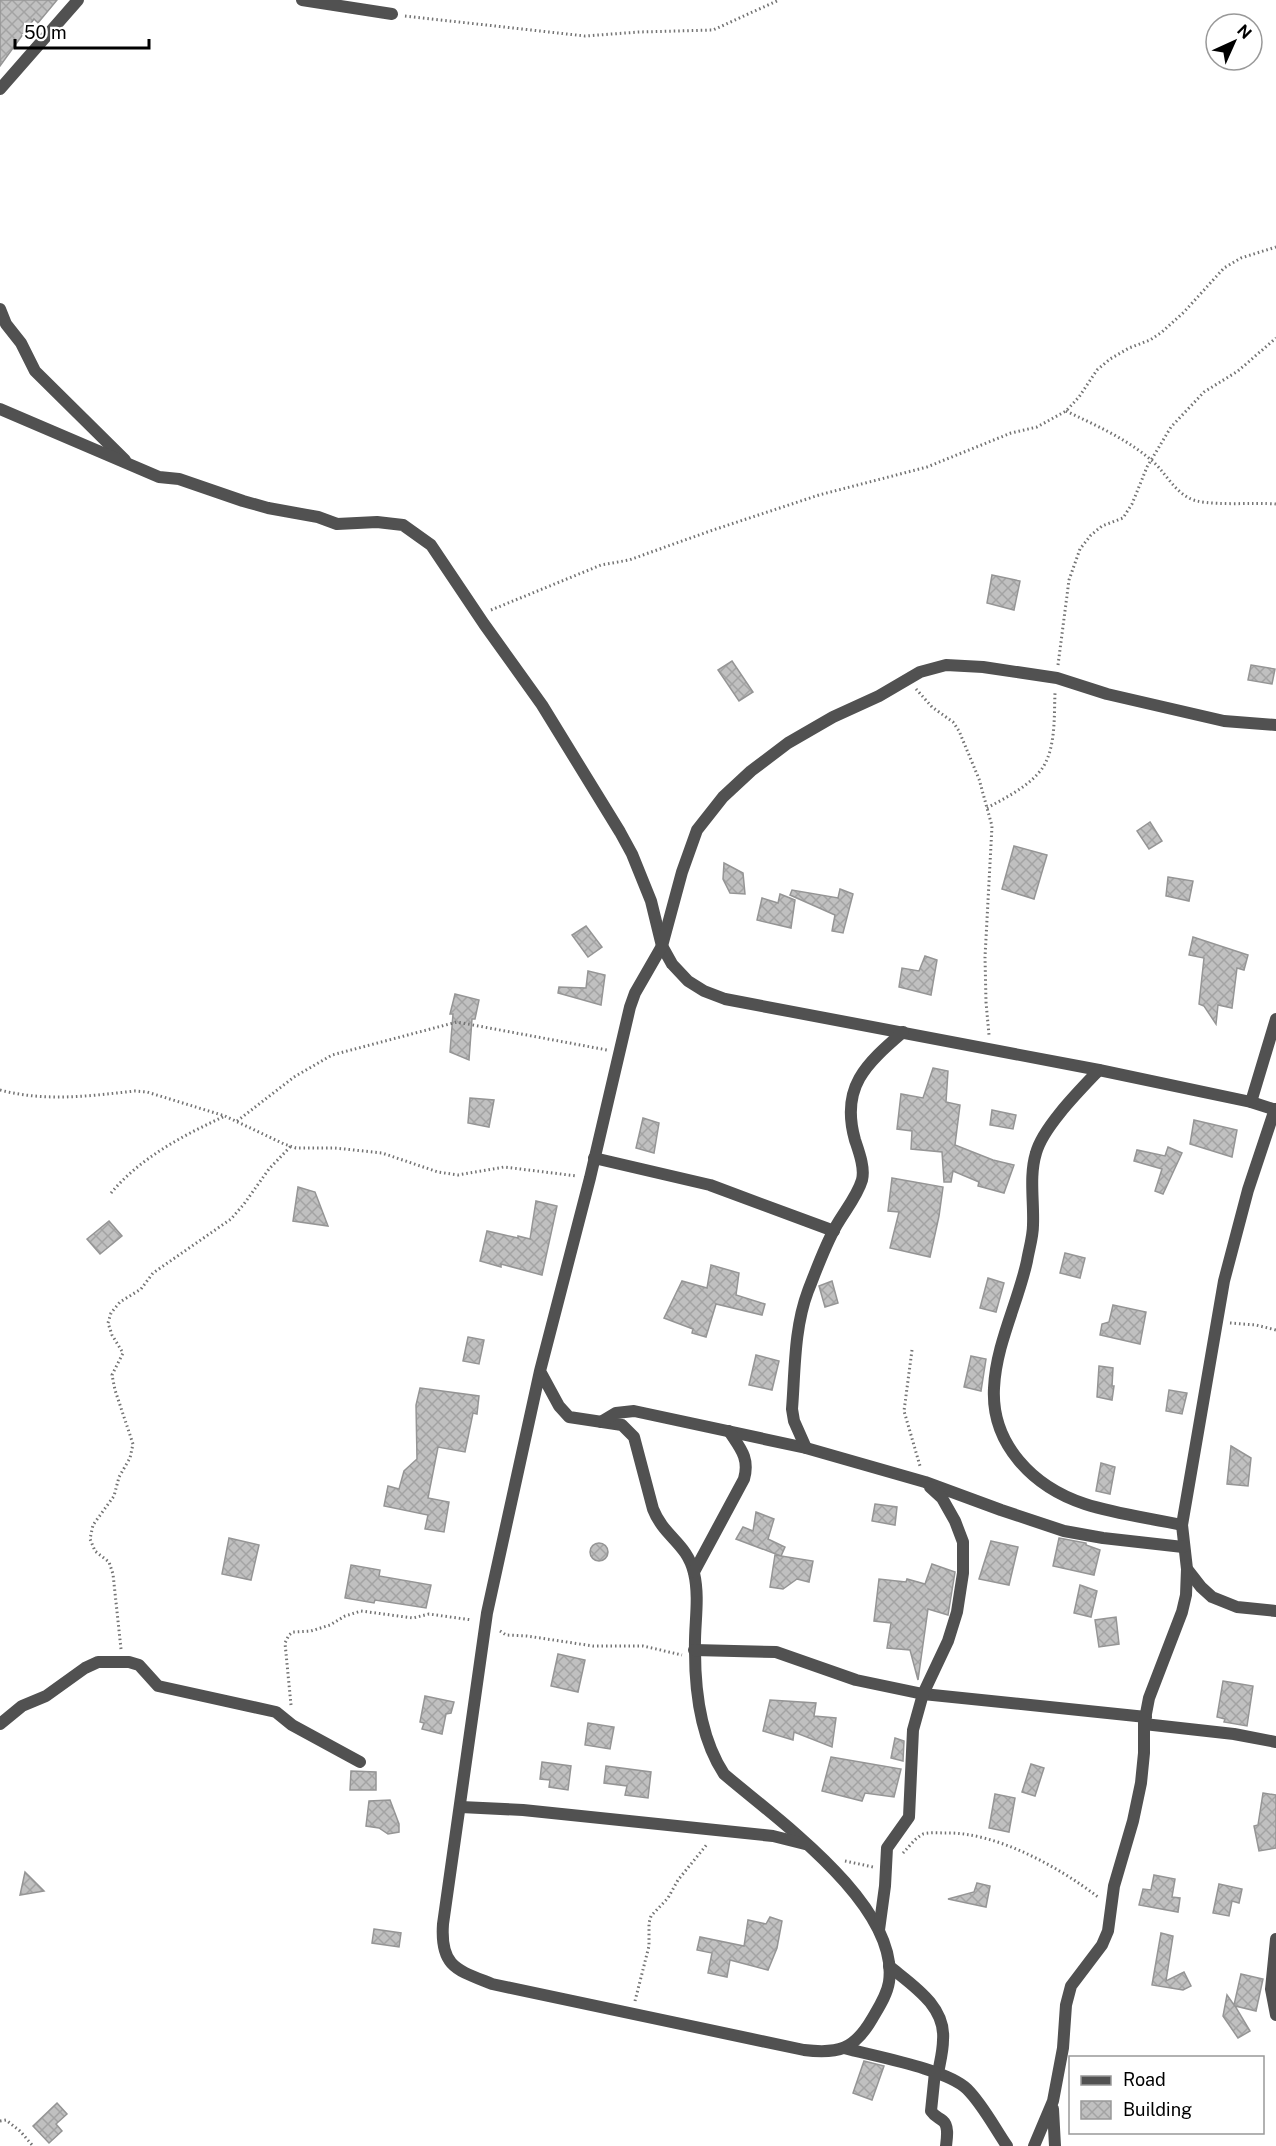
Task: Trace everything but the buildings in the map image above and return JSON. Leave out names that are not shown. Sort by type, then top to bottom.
[{"type":"street","points":[[0,89],[78,0]]},
{"type":"street","points":[[302,0],[392,14]]},
{"type":"street","points":[[0,309],[6,324],[21,343],[35,371],[130,465]]},
{"type":"street","points":[[0,409],[159,477],[179,479],[243,501],[318,517],[337,524],[377,522],[403,525],[431,545],[478,616],[542,705],[620,832],[632,854],[651,901],[662,946],[672,964],[688,981],[704,991],[725,999],[1099,1070],[1251,1102],[1276,1110],[1248,1190],[1227,1270],[1182,1525],[1187,1569],[1186,1595],[1182,1612],[1149,1698],[1145,1720],[1141,1783],[1133,1821],[1114,1886],[1108,1931],[1102,1945],[1071,1986],[1066,2006],[1063,2048],[1053,2102],[1034,2146]]},
{"type":"street","points":[[540,1371],[565,1414],[575,1419],[622,1425],[634,1437],[657,1521],[684,1550],[694,1572],[697,1601],[695,1654],[700,1708],[719,1767],[730,1779],[787,1825],[837,1872],[879,1930],[889,1966],[889,1983],[883,2000],[866,2029],[844,2048],[829,2053],[804,2050],[492,1984],[459,1971],[445,1953],[442,1941],[486,1622],[540,1371],[590,1178],[618,1052],[635,993],[662,946],[682,872],[697,830],[723,797],[751,771],[788,743],[920,672],[946,665],[983,667],[1057,678],[1107,694],[1224,721],[1276,725]]},
{"type":"street","points":[[1251,1102],[1276,1019]]},
{"type":"street","points":[[806,1448],[794,1421],[792,1409],[799,1330],[807,1292],[834,1231],[862,1181],[863,1171],[850,1123],[850,1099],[869,1064],[903,1032]]},
{"type":"street","points":[[1099,1070],[1074,1096],[1036,1150],[1032,1192],[1033,1227],[1026,1264],[1004,1340],[994,1386],[998,1426],[1007,1447],[1026,1468],[1060,1494],[1084,1504],[1182,1525]]},
{"type":"street","points":[[594,1158],[710,1185],[834,1231]]},
{"type":"street","points":[[601,1422],[616,1413],[628,1410],[729,1431],[806,1448],[925,1482],[1064,1531],[1183,1547]]},
{"type":"street","points":[[694,1572],[744,1479],[747,1469],[742,1451],[729,1431]]},
{"type":"street","points":[[879,1930],[888,1844],[909,1817],[913,1730],[923,1694],[948,1641],[957,1612],[963,1573],[963,1542],[956,1521],[942,1498],[925,1482]]},
{"type":"street","points":[[1187,1569],[1212,1597],[1238,1607],[1276,1611]]},
{"type":"street","points":[[695,1654],[776,1652],[856,1680],[923,1694],[1145,1720],[1276,1742]]},
{"type":"street","points":[[0,1724],[22,1706],[46,1696],[85,1668],[98,1662],[122,1662],[139,1665],[158,1686],[276,1712],[292,1725],[360,1762]]},
{"type":"street","points":[[460,1807],[523,1810],[719,1830],[773,1836],[808,1845]]},
{"type":"street","points":[[1276,1939],[1271,1989],[1276,2015]]},
{"type":"street","points":[[889,1966],[925,1996],[937,2011],[944,2037],[932,2111],[934,2116],[947,2126],[946,2146]]},
{"type":"street","points":[[844,2048],[937,2072],[966,2088],[978,2101],[1007,2146]]},
{"type":"street","points":[[1053,2102],[1055,2146]]},
{"type":"path","points":[[392,14],[585,36],[713,30],[779,0]]},
{"type":"path","points":[[478,616],[601,565],[629,560],[819,495],[927,467],[1011,433],[1037,427],[1066,411],[1079,397],[1097,370],[1119,354],[1162,332],[1184,312],[1224,268],[1241,258],[1276,247]]},
{"type":"path","points":[[987,808],[1029,781],[1040,772],[1047,760],[1052,738],[1069,580],[1080,549],[1102,526],[1123,518],[1171,426],[1204,392],[1238,371],[1276,338]]},
{"type":"path","points":[[1066,411],[1116,435],[1152,460],[1173,485],[1190,500],[1276,504]]},
{"type":"path","points":[[907,680],[932,707],[953,722],[979,779],[992,826],[986,957],[986,1002],[991,1049]]},
{"type":"path","points":[[237,1121],[294,1077],[332,1055],[457,1022],[618,1052]]},
{"type":"path","points":[[0,1090],[14,1094],[62,1098],[135,1091],[147,1092],[225,1116],[291,1146],[382,1153],[438,1172],[458,1175],[504,1167],[590,1178]]},
{"type":"path","points":[[111,1193],[125,1176],[160,1151],[196,1129],[225,1116]]},
{"type":"path","points":[[122,1662],[113,1574],[109,1562],[95,1551],[90,1539],[93,1525],[114,1496],[119,1477],[130,1458],[133,1444],[112,1375],[123,1353],[108,1323],[111,1313],[120,1302],[141,1289],[153,1273],[231,1219],[269,1169],[291,1146]]},
{"type":"path","points":[[1217,1322],[1256,1325],[1276,1330]]},
{"type":"path","points":[[912,1350],[904,1411],[925,1482]]},
{"type":"path","points":[[292,1725],[285,1643],[289,1635],[293,1632],[311,1631],[330,1625],[361,1611],[413,1617],[429,1614],[486,1622],[506,1635],[593,1646],[643,1646],[695,1654]]},
{"type":"path","points":[[632,2014],[649,1946],[651,1916],[668,1898],[678,1880],[719,1830]]},
{"type":"path","points":[[819,1856],[886,1869],[916,1838],[923,1834],[965,1832],[992,1840],[1066,1873],[1112,1908]]},
{"type":"path","points":[[0,2121],[6,2120],[12,2124],[33,2146]]}]
